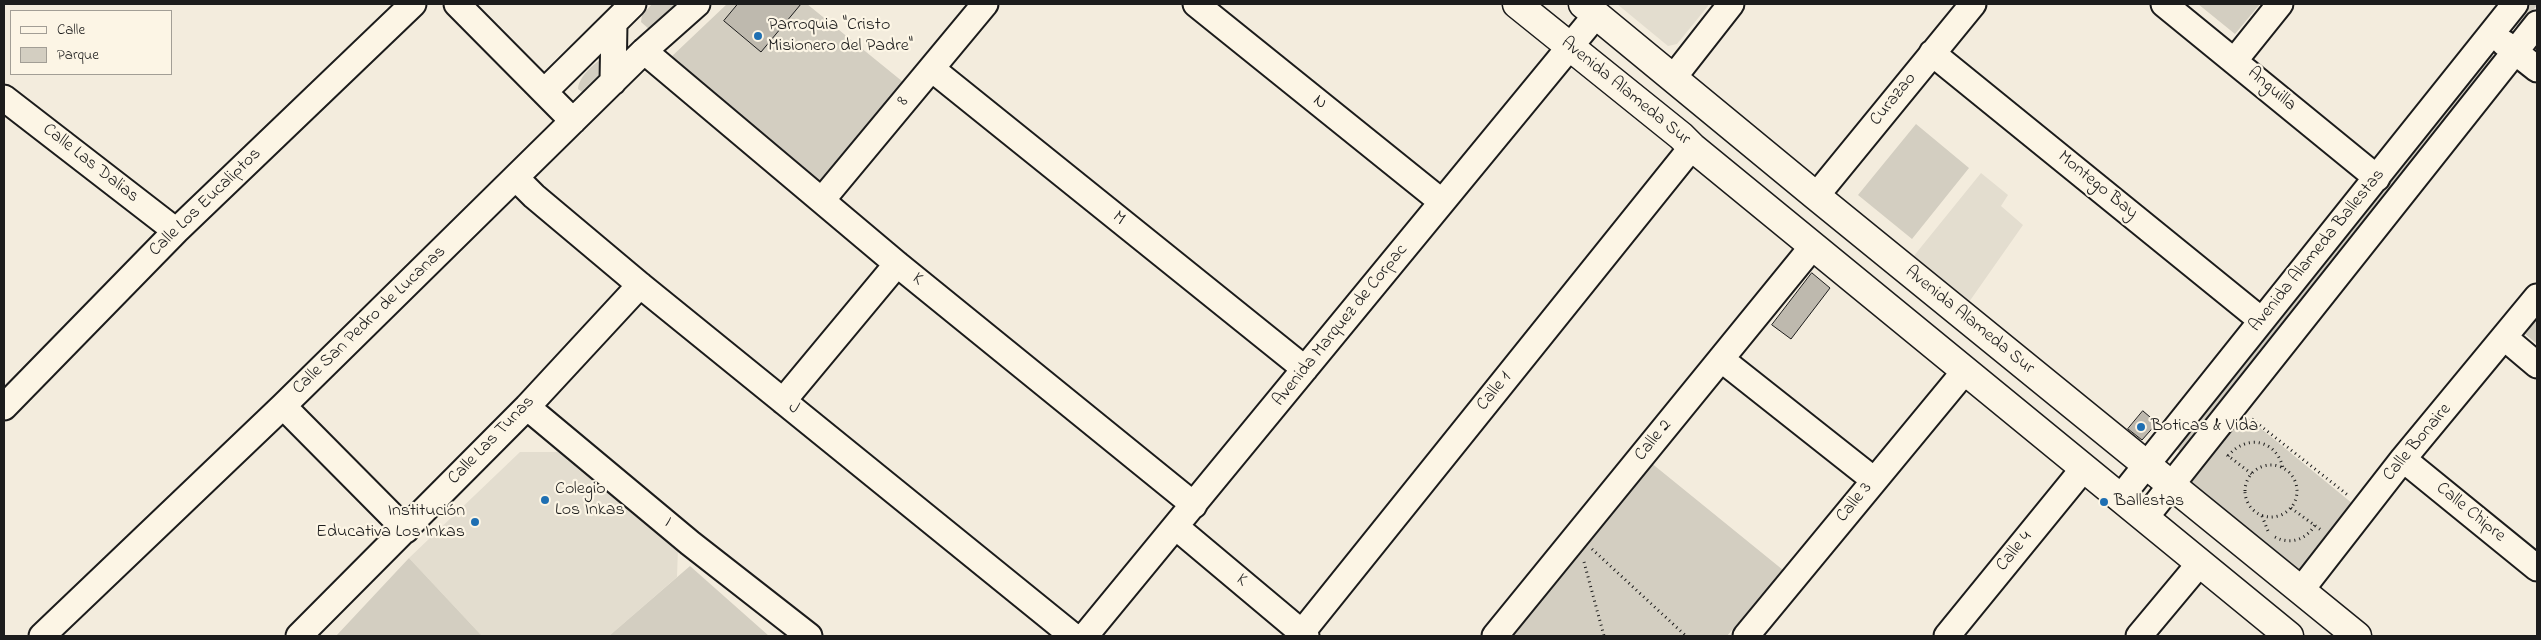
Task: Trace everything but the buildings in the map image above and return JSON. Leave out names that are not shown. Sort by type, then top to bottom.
[{"type":"main road","name":"Avenida Alameda Sur","points":[[1517,4],[1681,136],[1812,246],[2200,563],[2284,635]]},
{"type":"main road","name":"Avenida Alameda Sur","points":[[1590,9],[1816,196],[2357,636]]},
{"type":"street","name":"Calle Los Eucaliptos","points":[[4,407],[176,231],[412,4]]},
{"type":"street","points":[[457,4],[545,90],[573,121]]},
{"type":"street","points":[[545,90],[633,4]]},
{"type":"street","name":"Calle San Pedro de Lucanas","points":[[42,636],[283,406],[644,51],[697,4]]},
{"type":"street","name":"8","points":[[822,200],[985,4]]},
{"type":"street","name":"N","points":[[1196,4],[1442,202]]},
{"type":"street","points":[[1673,78],[1732,4]]},
{"type":"street","name":"Curazao","points":[[1816,196],[1973,4]]},
{"type":"street","name":"Anguilla","points":[[2164,4],[2235,60],[2377,178]]},
{"type":"street","points":[[2235,60],[2280,4]]},
{"type":"street","name":"Avenida Alameda Ballestas","points":[[2120,498],[2515,4]]},
{"type":"street","name":"Avenida Marquez de Corpac","points":[[1085,636],[1570,47],[1590,9]]},
{"type":"street","points":[[613,82],[614,23]]},
{"type":"street","name":"Avenida Alameda Ballestas","points":[[2145,518],[2537,24]]},
{"type":"street","points":[[2491,33],[2537,69]]},
{"type":"street","name":"K","points":[[644,51],[897,264],[1194,505]]},
{"type":"street","name":"Montego Bay","points":[[1932,53],[2262,320]]},
{"type":"street","name":"M","points":[[932,69],[1305,369]]},
{"type":"street","name":"Calle Las Dalias","points":[[4,98],[176,231]]},
{"type":"street","name":"Calle 1","points":[[1302,635],[1692,147]]},
{"type":"street","name":"J","points":[[516,178],[534,196],[640,285],[1073,636]]},
{"type":"street","name":"Calle 2","points":[[1495,636],[1812,246]]},
{"type":"street","points":[[783,401],[897,264]]},
{"type":"street","name":"Calle Las Tunas","points":[[299,636],[527,407],[640,285]]},
{"type":"street","name":"Calle Bonaire","points":[[2301,590],[2403,459],[2537,297]]},
{"type":"street","points":[[2505,338],[2537,365]]},
{"type":"street","points":[[1721,358],[1874,480]]},
{"type":"street","name":"Calle 3","points":[[1746,636],[1965,371]]},
{"type":"street","points":[[283,406],[406,530]]},
{"type":"street","name":"I","points":[[527,407],[690,543],[809,636]]},
{"type":"street","name":"Calle Chipre","points":[[2403,459],[2537,568]]},
{"type":"street","name":"Calle 4","points":[[1947,636],[2084,468]]},
{"type":"street","name":"K","points":[[1176,527],[1302,635]]},
{"type":"street","points":[[2139,636],[2200,563]]},
{"type":"path","points":[[2234,405],[2365,509]]},
{"type":"path","points":[[2228,456],[2241,444],[2259,442],[2273,448],[2284,468],[2295,481],[2297,489],[2291,508],[2279,516],[2262,516],[2255,512],[2247,500],[2246,487],[2252,474],[2267,466],[2284,468]]},
{"type":"path","points":[[2222,452],[2252,474]]},
{"type":"path","points":[[2291,508],[2326,534]]},
{"type":"path","points":[[2262,516],[2267,530],[2272,535],[2286,541],[2300,539],[2311,531],[2314,525]]},
{"type":"path","points":[[1577,535],[1604,636]]},
{"type":"path","points":[[1577,535],[1686,636]]},
{"type":"shaded area","points":[[1617,4],[1708,4],[1708,6],[1677,44],[1668,46]]},
{"type":"shaded area","points":[[1981,173],[2008,195],[2001,206],[2023,225],[1969,302],[1913,257]]},
{"type":"shaded area","name":"Colegio Los Inkas","points":[[520,452],[561,452],[678,548],[677,577],[609,636],[482,636],[409,558]]},
{"type":"green space","points":[[652,4],[688,4],[650,30],[641,22],[642,15]]},
{"type":"green space","points":[[727,4],[807,4],[908,86],[822,188],[669,59]]},
{"type":"green space","points":[[2198,4],[2260,4],[2235,34]]},
{"type":"green space","points":[[2524,4],[2537,5],[2519,28],[2510,21]]},
{"type":"green space","points":[[621,51],[586,95],[578,89],[579,83],[588,70],[601,60]]},
{"type":"green space","points":[[2486,51],[2496,59],[2182,453],[2173,446]]},
{"type":"green space","points":[[1916,124],[1969,168],[1912,239],[1858,195]]},
{"type":"green space","points":[[2537,317],[2537,344],[2524,333]]},
{"type":"green space","points":[[2242,413],[2353,504],[2294,577],[2183,486]]},
{"type":"green space","points":[[1650,462],[1783,570],[1727,636],[1512,636]]},
{"type":"green space","points":[[409,558],[482,636],[336,636]]},
{"type":"green space","points":[[690,566],[769,636],[609,636]]},
{"type":"place","name":"Parroquia \"Cristo Misionero del Padre\"","points":[[758,36]]},
{"type":"place","name":"Boticas & Vida","points":[[2141,427]]},
{"type":"place","name":"Colegio Los Inkas","points":[[545,500]]},
{"type":"place","name":"Ballestas","points":[[2104,502]]},
{"type":"place","name":"Institución Educativa Los Inkas","points":[[475,522]]}]
